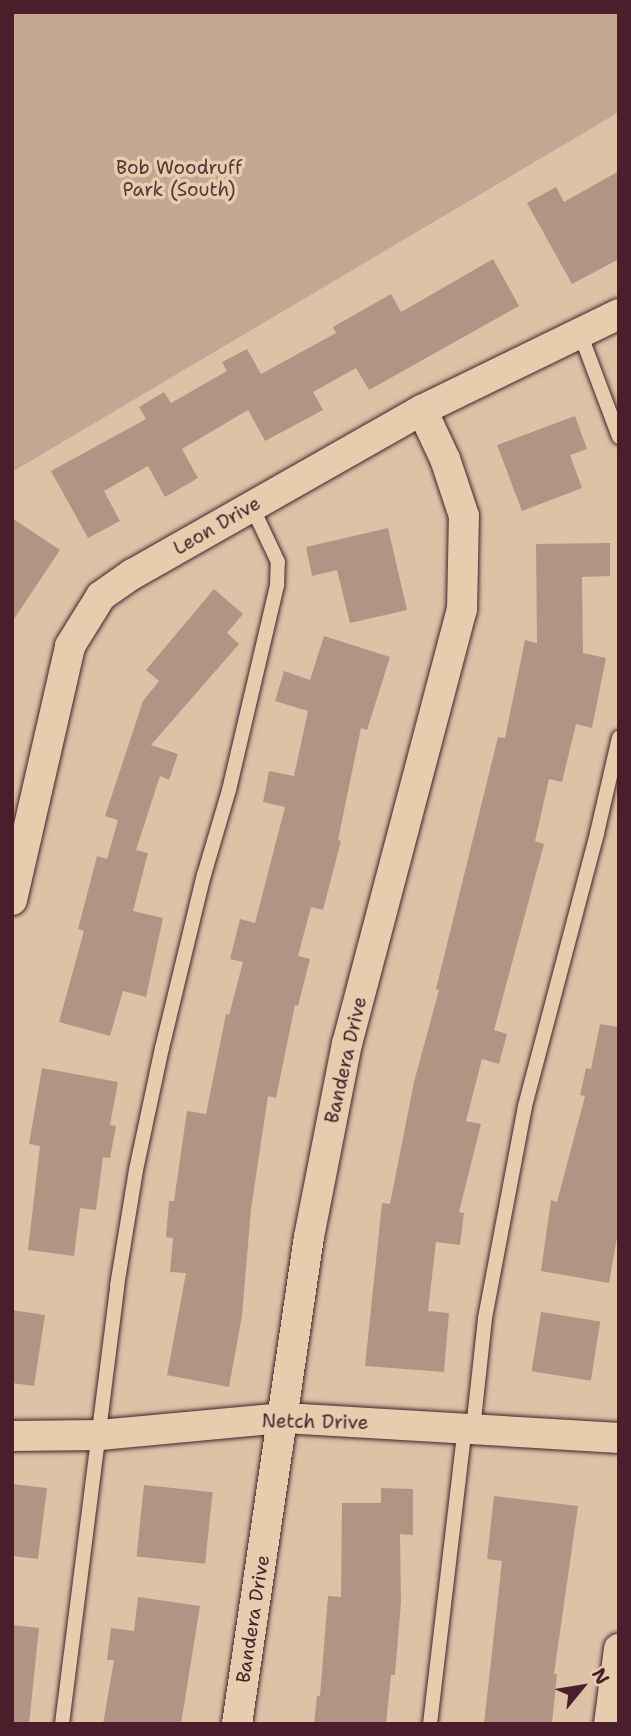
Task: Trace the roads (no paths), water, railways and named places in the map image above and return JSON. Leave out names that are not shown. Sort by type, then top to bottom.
[{"type":"street","name":"Leon Drive","points":[[12,900],[71,646],[101,596],[422,410],[619,314]]},
{"type":"street","name":"Bandera Drive","points":[[237,1724],[309,1237],[347,1044],[462,610],[464,516],[445,459],[422,410]]},
{"type":"street","name":"Netch Drive","points":[[12,1436],[100,1435],[284,1418],[619,1438]]},
{"type":"street","points":[[609,1724],[619,1648]]},
{"type":"lane","points":[[580,333],[619,437]]},
{"type":"lane","points":[[62,1724],[117,1286],[136,1170],[165,1035],[204,875],[229,790],[277,585],[278,562],[252,507]]},
{"type":"lane","points":[[429,1724],[485,1318],[524,1106],[597,833],[619,738]]},
{"type":"park label","name":"Bob Woodruff Park (South)","points":[[179,179]]}]
